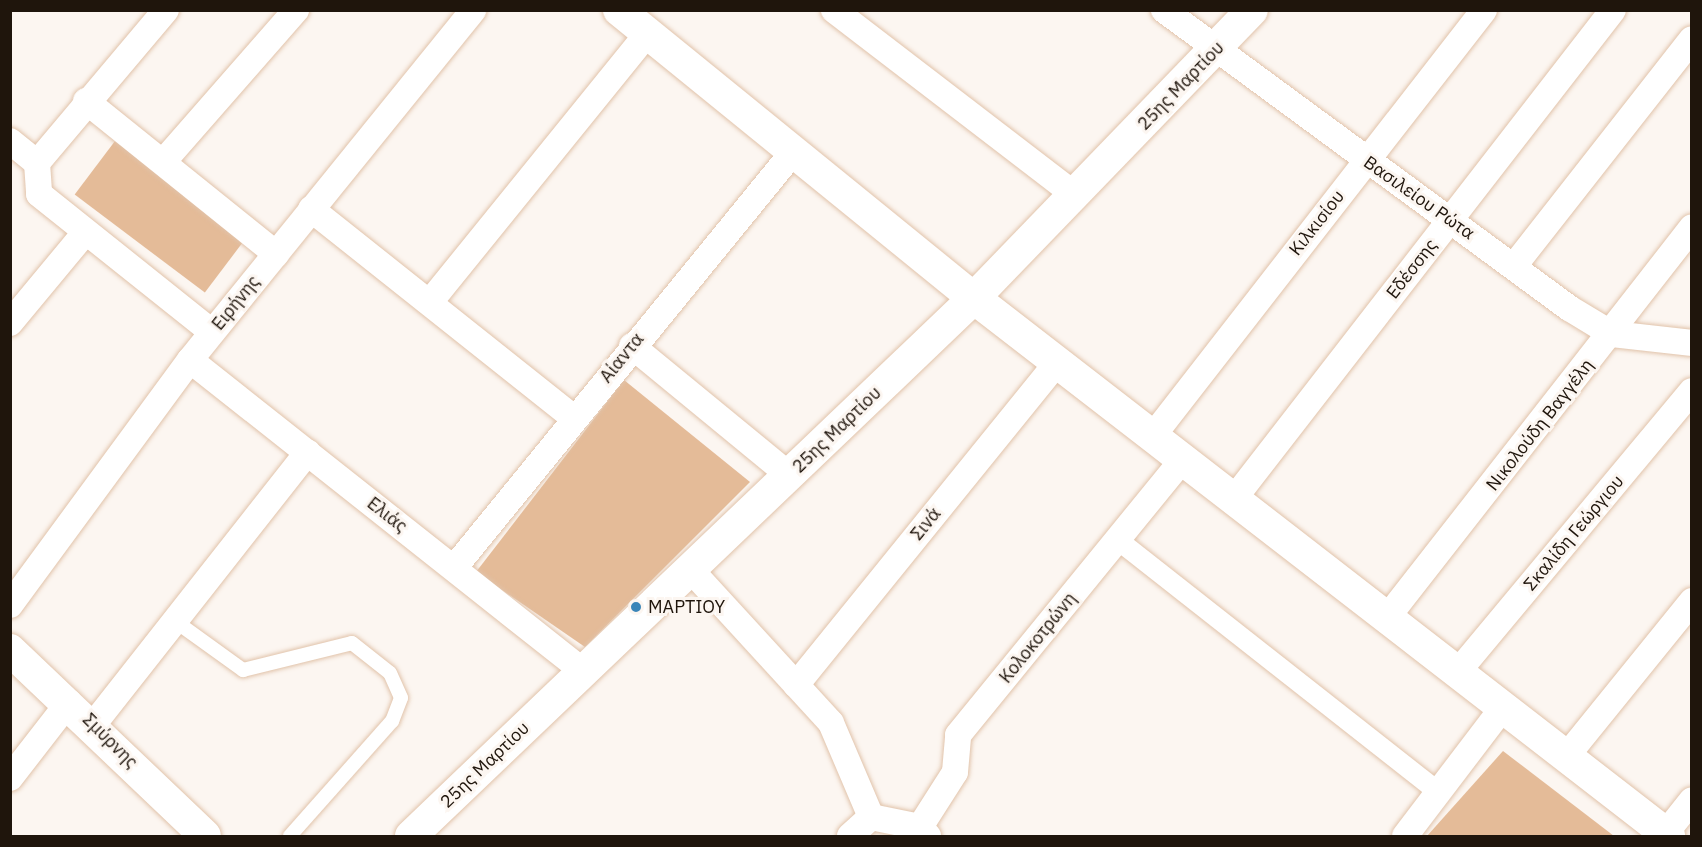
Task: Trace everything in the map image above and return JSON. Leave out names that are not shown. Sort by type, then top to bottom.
[{"type":"street","points":[[166,10],[86,100],[37,163],[39,194],[83,235],[212,332]]},
{"type":"street","points":[[163,162],[296,10]]},
{"type":"street","name":"Ειρήνης","points":[[10,605],[190,360],[473,10]]},
{"type":"street","points":[[619,10],[974,298],[1502,710],[1667,835],[1692,800]]},
{"type":"street","points":[[834,10],[1076,196]]},
{"type":"street","name":"Βασιλείου Ρώτα","points":[[1164,10],[1366,160],[1612,334],[1692,343]]},
{"type":"street","name":"25ης Μαρτίου","points":[[411,837],[974,298],[1076,196],[1252,10]]},
{"type":"street","name":"Κιλκισίου","points":[[1152,436],[1484,10]]},
{"type":"street","name":"Εδέσσης","points":[[1233,500],[1613,10]]},
{"type":"street","points":[[430,303],[648,33]]},
{"type":"street","points":[[1514,266],[1692,39]]},
{"type":"street","points":[[86,100],[276,254]]},
{"type":"street","points":[[10,141],[37,163]]},
{"type":"street","name":"Αίαντα","points":[[454,568],[632,346],[794,151]]},
{"type":"street","points":[[311,209],[574,418]]},
{"type":"street","name":"Νικολούδη Βαγγέλη","points":[[1386,619],[1612,334],[1692,228]]},
{"type":"street","points":[[10,323],[83,235]]},
{"type":"street","points":[[632,346],[790,476]]},
{"type":"street","name":"Ελιάς","points":[[190,360],[583,671]]},
{"type":"street","name":"Σινά","points":[[796,685],[1057,363]]},
{"type":"street","name":"Σκαλίδη Γεώργιου","points":[[1456,674],[1692,391]]},
{"type":"street","points":[[93,725],[308,452]]},
{"type":"street","name":"Κολοκοτρώνη","points":[[924,832],[955,772],[958,735],[1182,460]]},
{"type":"street","points":[[1118,540],[1440,793]]},
{"type":"street","points":[[691,570],[837,732],[871,817]]},
{"type":"street","points":[[1565,758],[1692,601]]},
{"type":"street","name":"Σμύρνης","points":[[10,650],[93,725],[205,837]]},
{"type":"street","points":[[10,778],[69,702]]},
{"type":"street","points":[[1405,837],[1502,710]]},
{"type":"street","points":[[871,817],[924,832]]},
{"type":"street","points":[[850,837],[871,817]]},
{"type":"lane","points":[[175,621],[243,670],[352,644],[390,673],[401,698],[392,721],[290,837]]},
{"type":"shaded area","points":[[115,141],[245,239],[205,293],[75,195]]},
{"type":"shaded area","points":[[624,380],[750,482],[585,647],[476,572]]},
{"type":"shaded area","points":[[1503,751],[1614,836],[1427,836]]},
{"type":"place","name":"ΜΑΡΤΙΟΥ","points":[[636,607]]}]
